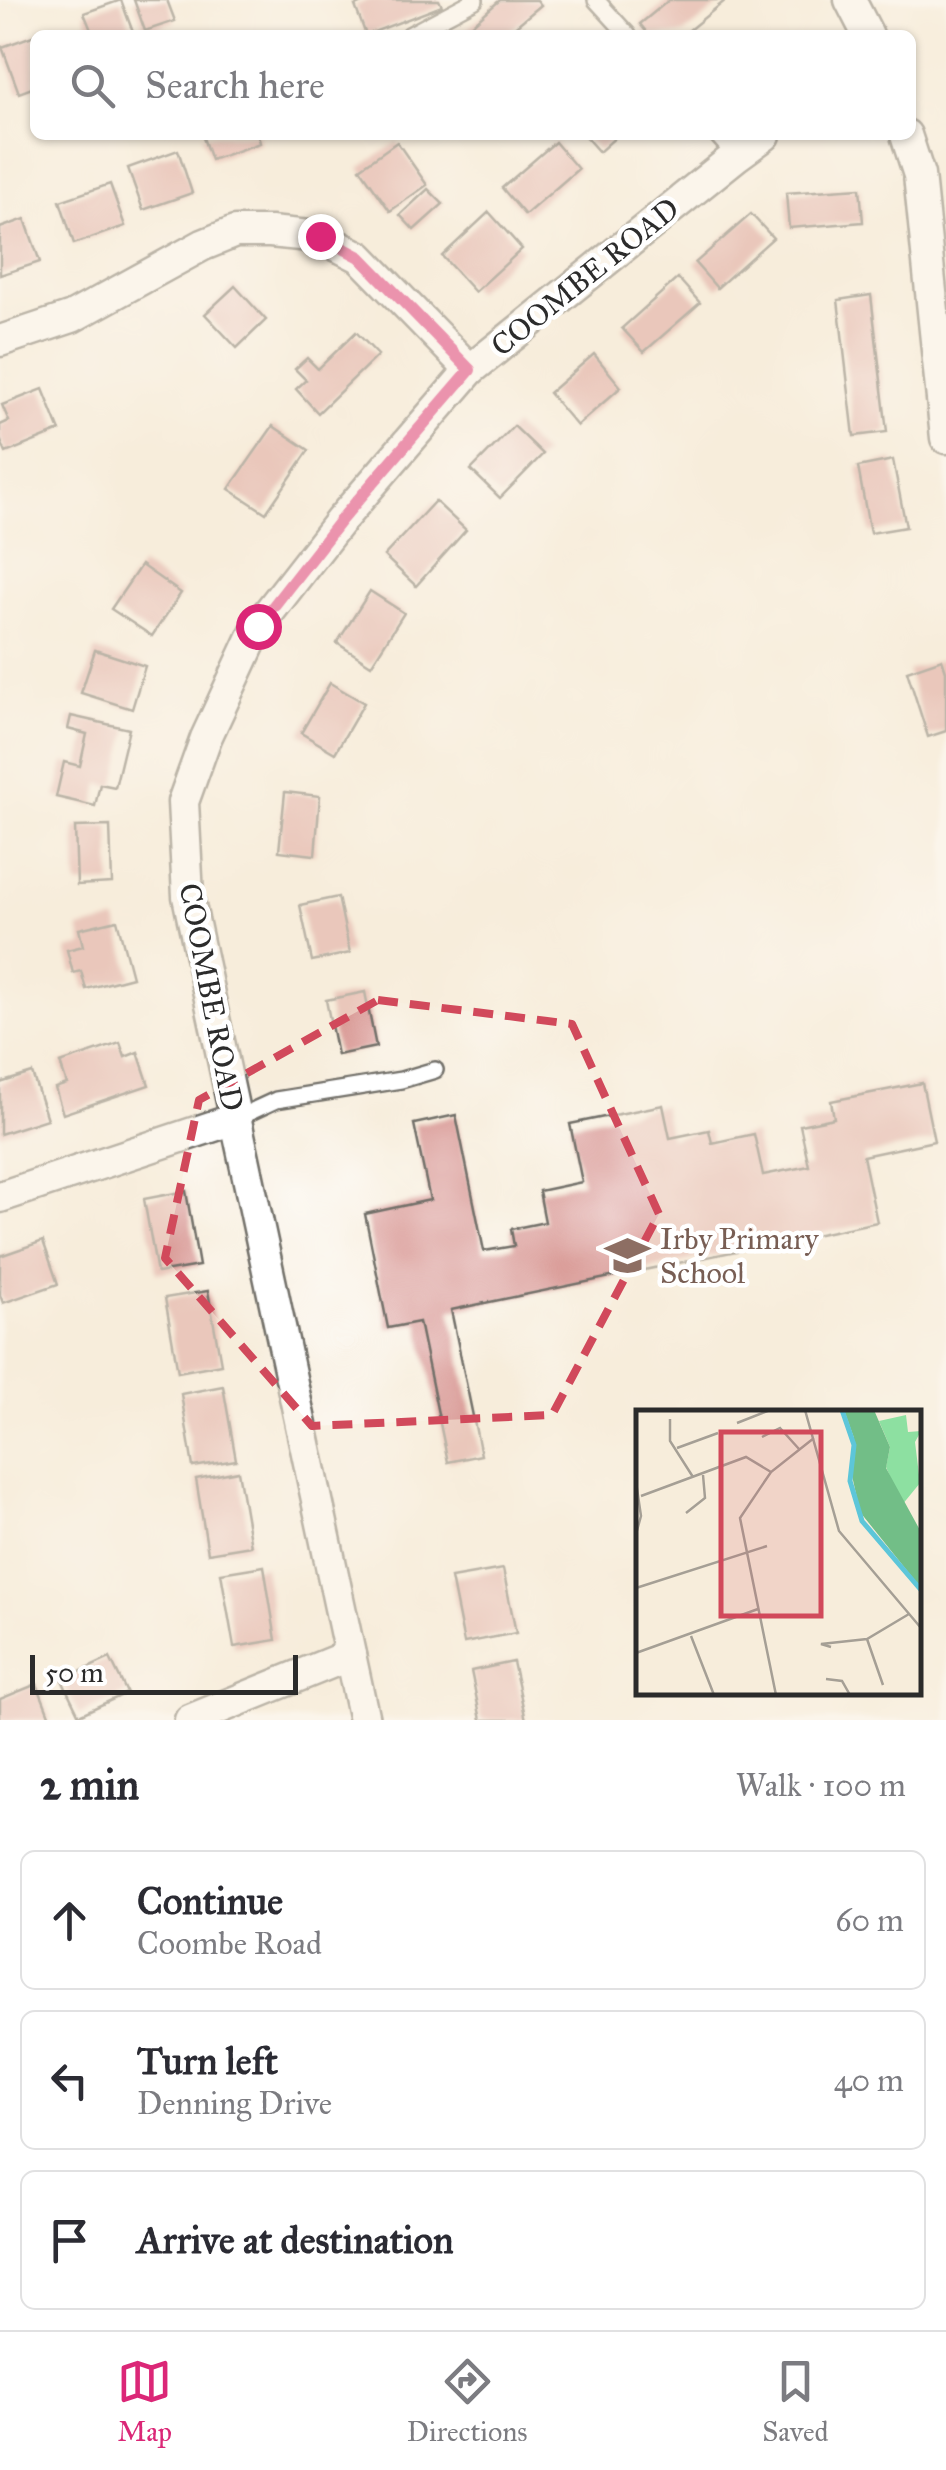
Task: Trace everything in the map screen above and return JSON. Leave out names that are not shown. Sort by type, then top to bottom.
[{"type":"street","points":[[850,0],[865,30]]},
{"type":"street","points":[[908,140],[920,175],[946,438]]},
{"type":"street","name":"COOMBE ROAD","points":[[364,1720],[188,896],[183,802],[206,738],[258,626],[340,521],[470,370],[727,145]]},
{"type":"street","points":[[0,341],[72,317],[236,232],[270,232],[320,236],[360,257],[470,370]]},
{"type":"street","points":[[0,1198],[235,1119]]},
{"type":"street","points":[[190,1720],[350,1654]]},
{"type":"lane","points":[[418,30],[475,0]]},
{"type":"lane","points":[[596,0],[623,30]]},
{"type":"lane","points":[[235,1119],[276,1100],[401,1080],[435,1070]]},
{"type":"highlighted area","points":[[378,1000],[572,1024],[659,1214],[552,1415],[312,1426],[165,1258],[199,1100]]},
{"type":"building","points":[[121,0],[132,30],[91,30],[84,13]]},
{"type":"building","points":[[134,0],[167,0],[175,21],[145,30]]},
{"type":"building","points":[[368,0],[439,0],[442,6],[379,30],[364,30],[355,6]]},
{"type":"building","points":[[500,0],[537,0],[541,5],[511,30],[466,30]]},
{"type":"building","points":[[669,0],[726,0],[689,30],[645,30],[640,24]]},
{"type":"building","points":[[30,37],[30,89],[19,93],[2,47]]},
{"type":"building","points":[[204,140],[259,140],[260,143],[211,160]]},
{"type":"building","points":[[588,140],[612,140],[599,152]]},
{"type":"building","points":[[397,142],[427,185],[390,211],[360,168]]},
{"type":"building","points":[[555,142],[578,169],[525,215],[502,188]]},
{"type":"building","points":[[178,150],[192,193],[143,210],[128,168]]},
{"type":"building","points":[[110,184],[125,226],[74,244],[60,201]]},
{"type":"building","points":[[860,188],[863,222],[789,228],[786,193]]},
{"type":"building","points":[[428,189],[443,204],[414,230],[400,215]]},
{"type":"building","points":[[489,212],[522,249],[475,292],[442,256]]},
{"type":"building","points":[[751,214],[773,238],[717,288],[695,263]]},
{"type":"building","points":[[25,219],[40,262],[0,275],[0,228]]},
{"type":"building","points":[[678,278],[700,303],[644,352],[622,328]]},
{"type":"building","points":[[235,286],[266,320],[237,348],[205,314]]},
{"type":"building","points":[[871,295],[887,432],[854,436],[838,300]]},
{"type":"building","points":[[356,332],[378,355],[318,413],[296,389],[306,380],[295,369],[307,358],[318,369]]},
{"type":"building","points":[[594,354],[621,387],[577,426],[549,393]]},
{"type":"building","points":[[43,389],[60,431],[6,453],[0,425],[9,421],[2,405]]},
{"type":"building","points":[[273,426],[309,450],[266,513],[229,489]]},
{"type":"building","points":[[514,426],[543,454],[500,498],[471,470]]},
{"type":"building","points":[[893,460],[906,527],[870,533],[858,467]]},
{"type":"building","points":[[435,501],[466,530],[416,586],[384,556]]},
{"type":"building","points":[[141,565],[181,593],[152,636],[111,609]]},
{"type":"building","points":[[370,591],[404,613],[371,665],[337,643]]},
{"type":"building","points":[[95,650],[145,666],[132,709],[81,693]]},
{"type":"building","points":[[942,659],[946,671],[946,731],[928,737],[907,671]]},
{"type":"building","points":[[330,683],[364,703],[335,753],[301,733]]},
{"type":"building","points":[[71,716],[129,729],[115,787],[100,784],[95,806],[56,797],[64,762],[80,766],[87,734],[68,729]]},
{"type":"building","points":[[285,792],[320,796],[315,855],[279,851]]},
{"type":"building","points":[[110,826],[112,883],[77,885],[75,827]]},
{"type":"building","points":[[338,897],[350,953],[312,961],[300,905]]},
{"type":"building","points":[[117,920],[132,977],[86,989],[81,971],[73,973],[67,950],[83,946],[79,929]]},
{"type":"building","points":[[365,992],[376,1047],[337,1055],[326,1000]]},
{"type":"building","points":[[120,1043],[125,1057],[138,1052],[149,1085],[63,1114],[55,1088],[67,1084],[60,1063]]},
{"type":"building","points":[[32,1073],[47,1119],[0,1134],[0,1083]]},
{"type":"building","points":[[922,1083],[934,1141],[863,1156],[877,1222],[451,1310],[481,1455],[448,1462],[419,1322],[388,1328],[365,1214],[430,1200],[414,1124],[456,1115],[484,1251],[514,1246],[511,1229],[545,1222],[539,1191],[582,1182],[570,1124],[663,1105],[670,1138],[709,1130],[712,1143],[754,1134],[763,1175],[809,1166],[800,1125],[834,1118],[831,1101]]},
{"type":"building","points":[[186,1191],[199,1266],[157,1273],[144,1199]]},
{"type":"building","points":[[43,1241],[58,1284],[3,1303],[0,1256]]},
{"type":"building","points":[[208,1291],[221,1364],[178,1372],[165,1298]]},
{"type":"building","points":[[223,1386],[236,1460],[193,1467],[181,1394]]},
{"type":"building","points":[[238,1471],[251,1546],[208,1553],[196,1479]]},
{"type":"building","points":[[264,1566],[276,1640],[234,1647],[221,1573]]},
{"type":"building","points":[[503,1569],[516,1633],[464,1643],[451,1578]]},
{"type":"building","points":[[110,1658],[127,1693],[79,1715],[62,1680]]},
{"type":"building","points":[[513,1662],[526,1720],[481,1720],[471,1671]]},
{"type":"building","points":[[37,1684],[51,1720],[0,1720],[0,1699]]},
{"type":"place","name":"Irby Primary School","points":[[627,1256]]},
{"type":"route","points":[[258,626],[340,521],[470,370],[360,257],[320,236]]}]
